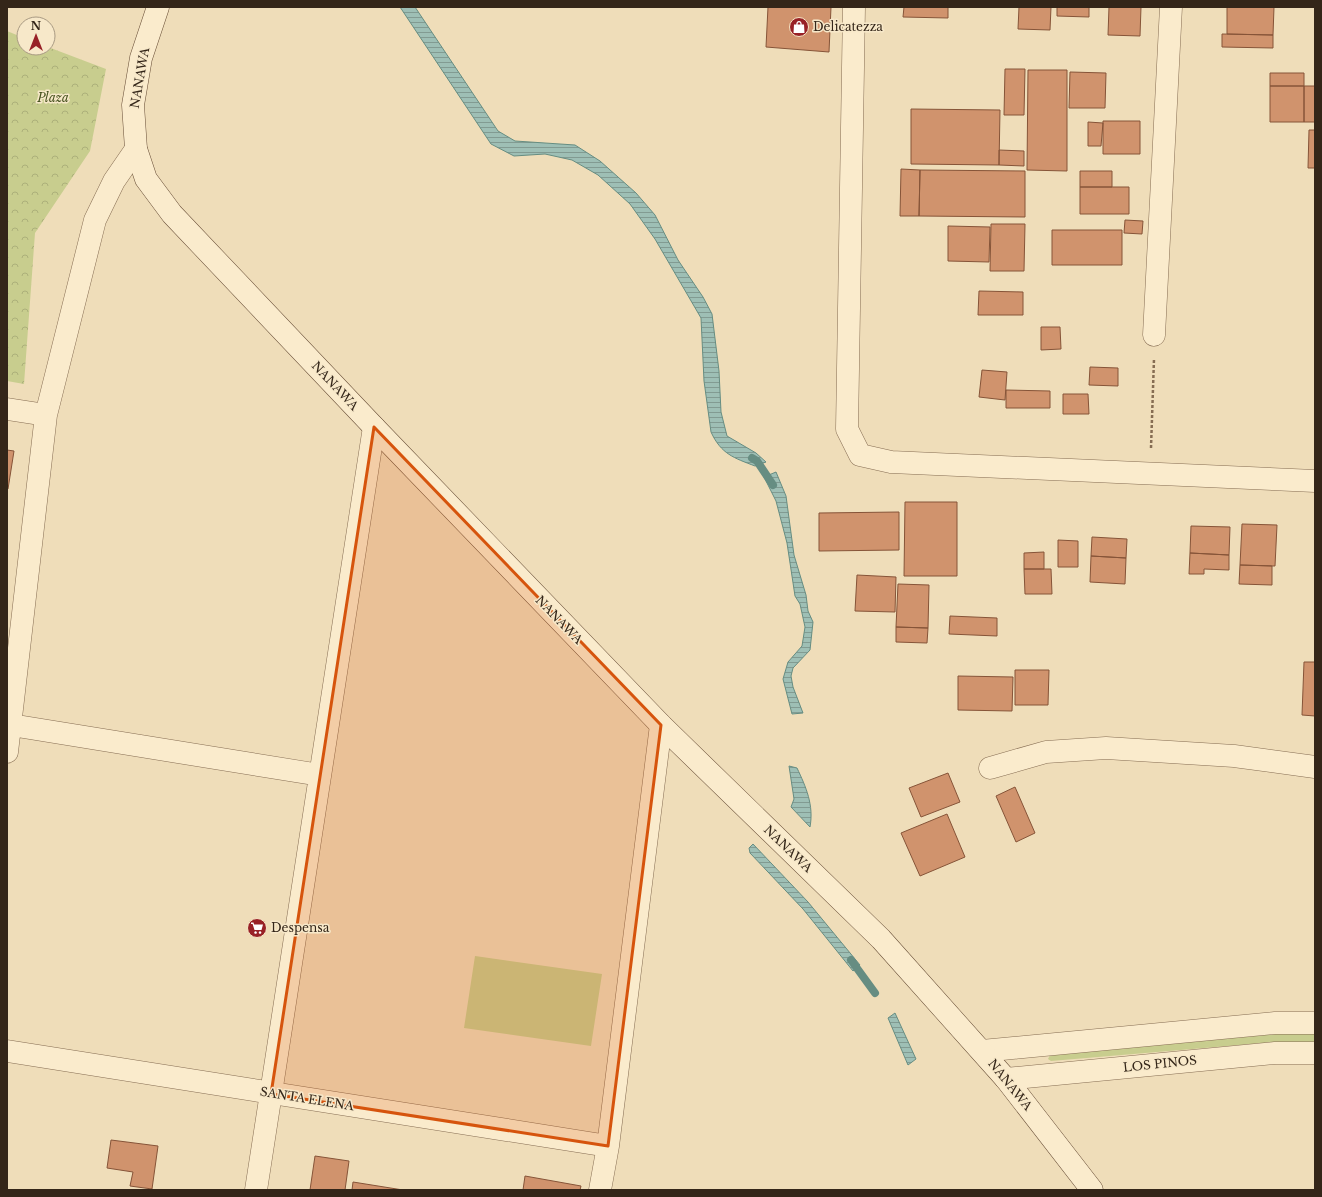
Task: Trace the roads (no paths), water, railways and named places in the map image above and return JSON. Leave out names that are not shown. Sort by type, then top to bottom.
[{"type":"street","name":"NANAWA","points":[[158,7],[141,58],[133,105],[136,149],[146,179],[172,214],[374,427],[661,725],[881,939],[1006,1079],[1092,1190]]},
{"type":"street","points":[[854,7],[847,429],[860,456],[891,462],[1315,481]]},
{"type":"street","points":[[1154,335],[1171,7]]},
{"type":"street","points":[[7,752],[46,415],[95,220],[114,181],[136,149]]},
{"type":"street","points":[[7,409],[46,415]]},
{"type":"street","points":[[256,1190],[374,427]]},
{"type":"street","points":[[11,725],[320,775]]},
{"type":"street","points":[[600,1190],[608,1146],[661,725]]},
{"type":"street","points":[[990,768],[1046,752],[1106,748],[1234,756],[1315,767]]},
{"type":"street","points":[[982,1051],[1275,1023],[1315,1023]]},
{"type":"street","name":"SANTA ELENA","points":[[7,1051],[271,1094],[608,1146]]},
{"type":"street","name":"LOS PINOS","points":[[1006,1079],[1275,1053],[1315,1053]]},
{"type":"water","points":[[400,7],[415,7],[498,131],[515,141],[575,145],[600,161],[636,193],[655,215],[678,260],[703,297],[712,314],[719,371],[721,412],[727,436],[756,453],[766,462],[755,466],[734,458],[719,445],[711,432],[704,381],[701,318],[655,239],[630,204],[598,175],[572,160],[545,154],[514,156],[491,144]]},
{"type":"water","points":[[776,472],[786,496],[794,555],[806,595],[808,611],[813,622],[810,650],[793,668],[791,676],[793,687],[803,713],[792,714],[783,679],[788,662],[802,646],[805,627],[800,604],[795,596],[787,543],[776,501],[764,477]]},
{"type":"water","points":[[789,766],[797,768],[806,789],[811,811],[810,827],[791,807],[794,799]]},
{"type":"water","points":[[753,844],[808,902],[860,965],[853,971],[803,909],[750,853],[749,848]]},
{"type":"water","points":[[895,1013],[916,1059],[908,1065],[888,1018]]},
{"type":"waterway","points":[[752,458],[757,461],[773,485]]},
{"type":"waterway","points":[[851,960],[875,993]]},
{"type":"place","name":"Delicatezza","points":[[799,27]]},
{"type":"place","name":"Despensa","points":[[257,928]]},
{"type":"park label","name":"Plaza","points":[[53,98]]}]
